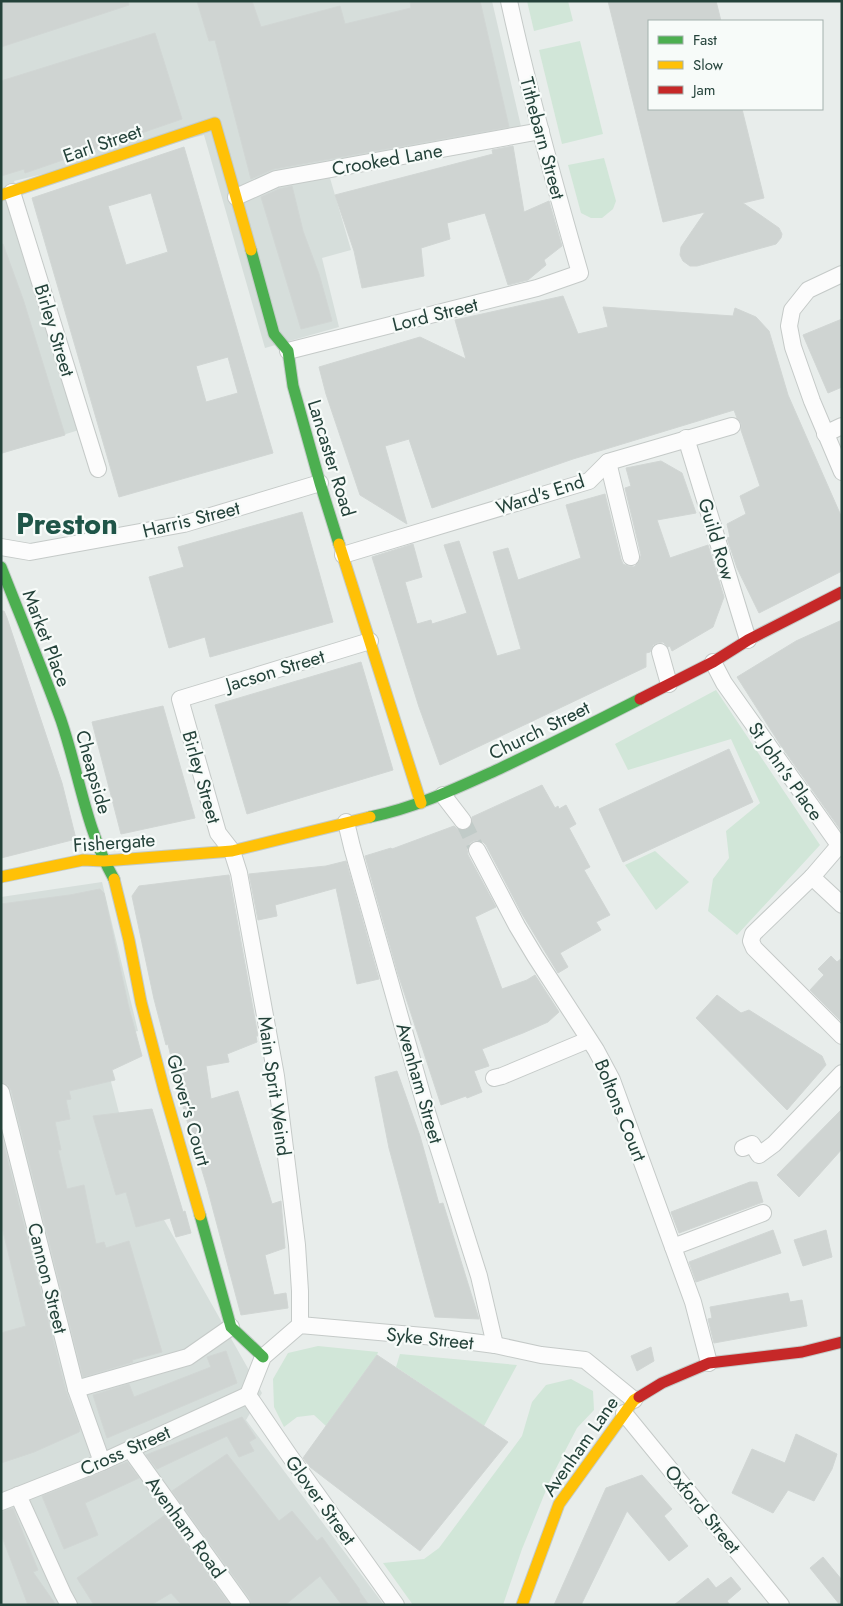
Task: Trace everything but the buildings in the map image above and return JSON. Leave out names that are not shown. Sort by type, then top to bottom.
[{"type":"street","name":"Tithebarn Street","points":[[509,1],[548,163],[580,273]]},
{"type":"street","name":"Earl Street","points":[[6,193],[214,123],[236,197]]},
{"type":"street","name":"Crooked Lane","points":[[236,197],[276,179],[541,131]]},
{"type":"street","name":"Birley Street","points":[[6,193],[98,469]]},
{"type":"street","points":[[236,197],[274,334],[288,351]]},
{"type":"street","name":"Lord Street","points":[[288,351],[537,288],[580,273]]},
{"type":"street","points":[[842,274],[808,290],[792,310],[789,326],[794,348],[812,401],[842,472]]},
{"type":"street","name":"Lancaster Road","points":[[288,351],[292,386],[320,483],[420,803]]},
{"type":"street","name":"Ward's End","points":[[343,555],[589,481],[608,462],[732,426]]},
{"type":"street","points":[[825,434],[842,426]]},
{"type":"street","name":"Guild Row","points":[[686,438],[748,640]]},
{"type":"street","points":[[608,462],[631,557]]},
{"type":"street","name":"Harris Street","points":[[1,547],[30,552],[184,524],[320,483]]},
{"type":"street","name":"Market Place","points":[[1,567],[61,721]]},
{"type":"street","name":"Church Street","points":[[232,850],[385,814],[443,795],[544,748],[713,662],[748,640],[842,592]]},
{"type":"street","name":"Jacson Street","points":[[180,699],[370,641]]},
{"type":"street","points":[[660,652],[669,684]]},
{"type":"street","name":"St John's Place","points":[[713,662],[724,683],[840,844],[812,877],[753,934],[751,942],[754,948],[842,1036]]},
{"type":"street","name":"Birley Street","points":[[180,699],[218,833],[232,850]]},
{"type":"street","name":"Cheapside","points":[[61,721],[94,835],[104,861]]},
{"type":"street","points":[[443,795],[463,821]]},
{"type":"street","name":"Avenham Street","points":[[346,822],[427,1112],[479,1276],[495,1345]]},
{"type":"street","name":"Fishergate","points":[[1,877],[84,860],[104,861],[232,850]]},
{"type":"street","name":"Main Sprit Weind","points":[[232,850],[239,873],[276,1076],[297,1244],[300,1325]]},
{"type":"street","name":"Boltons Court","points":[[477,850],[521,933],[596,1050],[612,1080],[693,1302],[708,1363]]},
{"type":"street","name":"Glover's Court","points":[[104,861],[115,880],[141,1002],[231,1327]]},
{"type":"street","points":[[812,877],[842,905]]},
{"type":"street","points":[[494,1078],[588,1040]]},
{"type":"street","points":[[743,1148],[752,1144],[759,1154],[774,1144],[842,1072]]},
{"type":"street","name":"Cannon Street","points":[[1,1092],[76,1388],[102,1462]]},
{"type":"street","points":[[673,1246],[763,1213]]},
{"type":"street","points":[[248,1395],[263,1357],[300,1325]]},
{"type":"street","name":"Syke Street","points":[[300,1325],[435,1337],[495,1345],[541,1355],[585,1360],[629,1407]]},
{"type":"street","points":[[76,1388],[188,1357],[231,1327],[263,1357]]},
{"type":"street","name":"Avenham Lane","points":[[522,1605],[559,1504],[629,1407],[662,1383],[708,1363],[802,1352],[842,1342]]},
{"type":"street","name":"Cross Street","points":[[1,1502],[102,1462],[248,1395]]},
{"type":"street","name":"Glover Street","points":[[248,1395],[396,1605]]},
{"type":"street","name":"Oxford Street","points":[[629,1407],[781,1605]]},
{"type":"street","name":"Avenham Road","points":[[130,1449],[242,1605]]},
{"type":"street","points":[[18,1495],[66,1599]]},
{"type":"shaded area","points":[[1,1],[492,1],[523,135],[330,178],[351,250],[322,258],[339,327],[265,348],[204,135],[14,181],[92,426],[1,454]]},
{"type":"shaded area","points":[[102,882],[138,1031],[100,1039],[125,1136],[155,1204],[262,1393],[246,1420],[384,1605],[1,1605],[1,897]]},
{"type":"green space","points":[[527,1],[568,1],[573,21],[534,31]]},
{"type":"green space","points":[[580,41],[603,134],[562,144],[539,50]]},
{"type":"green space","points":[[604,158],[616,201],[613,209],[602,218],[591,218],[581,213],[568,165]]},
{"type":"green space","points":[[716,690],[820,845],[737,935],[708,911],[713,879],[729,858],[726,831],[760,803],[731,739],[628,770],[615,744]]},
{"type":"green space","points":[[655,851],[689,882],[656,910],[625,865]]},
{"type":"green space","points":[[318,1346],[378,1352],[326,1426],[314,1415],[297,1417],[284,1427],[274,1407],[273,1379],[288,1353]]},
{"type":"green space","points":[[400,1354],[517,1365],[484,1426],[396,1367]]},
{"type":"green space","points":[[571,1379],[593,1391],[594,1410],[577,1428],[551,1478],[522,1549],[503,1605],[413,1605],[383,1563],[424,1559],[439,1548],[522,1436],[532,1402],[546,1385]]},
{"type":"tunnel","points":[[463,821],[477,850]]},
{"type":"traffic: fast","points":[[251,250],[274,334],[288,351],[293,386],[339,544]]},
{"type":"traffic: fast","points":[[1,567],[61,720],[96,841],[114,879]]},
{"type":"traffic: fast","points":[[370,817],[436,797],[535,752],[640,699]]},
{"type":"traffic: fast","points":[[200,1215],[231,1327],[263,1357]]},
{"type":"traffic: slow","points":[[1,195],[215,123],[251,250]]},
{"type":"traffic: slow","points":[[339,544],[421,803]]},
{"type":"traffic: slow","points":[[1,877],[83,860],[104,861],[232,851],[370,817]]},
{"type":"traffic: slow","points":[[114,879],[129,940],[141,1002],[200,1215]]},
{"type":"traffic: slow","points":[[522,1605],[559,1504],[634,1400],[639,1397]]},
{"type":"traffic: jam","points":[[640,699],[713,662],[748,640],[842,592]]},
{"type":"traffic: jam","points":[[639,1397],[662,1383],[709,1363],[802,1352],[842,1342]]},
{"type":"district","name":"Preston","points":[[67,524]]}]
